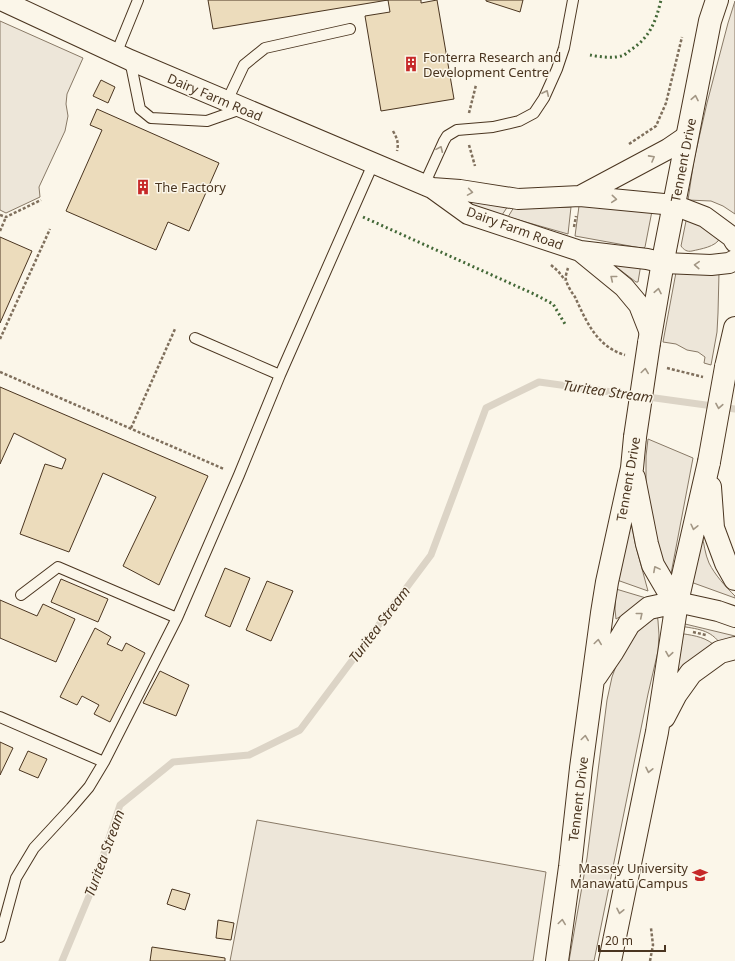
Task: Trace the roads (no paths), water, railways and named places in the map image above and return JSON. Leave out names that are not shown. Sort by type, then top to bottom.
[{"type":"main road","name":"Tennent Drive","points":[[557,961],[602,612],[607,582],[632,468],[650,338],[674,205],[710,21],[717,0]]},
{"type":"main road","points":[[610,961],[656,732],[677,602],[709,462],[717,373],[735,328]]},
{"type":"main road","points":[[709,462],[713,528],[726,563],[735,578]]},
{"type":"main road","points":[[632,468],[647,544],[653,565],[667,589],[677,602]]},
{"type":"main road","points":[[593,681],[629,624],[649,608],[677,602]]},
{"type":"main road","points":[[656,732],[676,694],[691,673],[720,652],[735,648]]},
{"type":"street","name":"Dairy Farm Road","points":[[1,0],[123,57],[428,187],[468,214],[574,258],[624,287],[639,304],[650,338]]},
{"type":"street","name":"Dairy Farm Road","points":[[580,196],[662,153],[688,136]]},
{"type":"street","name":"Dairy Farm Road","points":[[428,187],[460,190],[518,199],[580,196],[674,205],[705,217],[732,237],[735,242]]},
{"type":"street","name":"Dairy Farm Road","points":[[574,258],[647,259],[664,263],[711,266],[729,263],[735,260]]},
{"type":"street","points":[[677,602],[735,617]]},
{"type":"lane","points":[[138,0],[123,57],[140,109],[151,118],[207,121],[235,105],[244,65],[264,48],[350,29]]},
{"type":"lane","points":[[428,187],[447,136],[457,130],[493,127],[519,121],[534,113],[544,98],[557,69],[564,48],[574,0]]},
{"type":"lane","points":[[0,937],[16,878],[34,848],[89,787],[104,762],[177,618],[239,475],[280,375],[373,164]]},
{"type":"lane","points":[[195,338],[280,375]]},
{"type":"lane","points":[[21,595],[58,567],[177,618]]},
{"type":"lane","points":[[0,717],[104,762]]},
{"type":"waterway","name":"Turitea Stream","points":[[62,961],[92,889],[120,805],[173,762],[249,755],[300,730],[431,555],[486,408],[539,382],[735,409]]},
{"type":"place","name":"Fonterra Research and Development Centre","points":[[411,64]]},
{"type":"place","name":"The Factory","points":[[143,187]]},
{"type":"place","name":"Massey University Manawatū Campus","points":[[700,875]]}]
